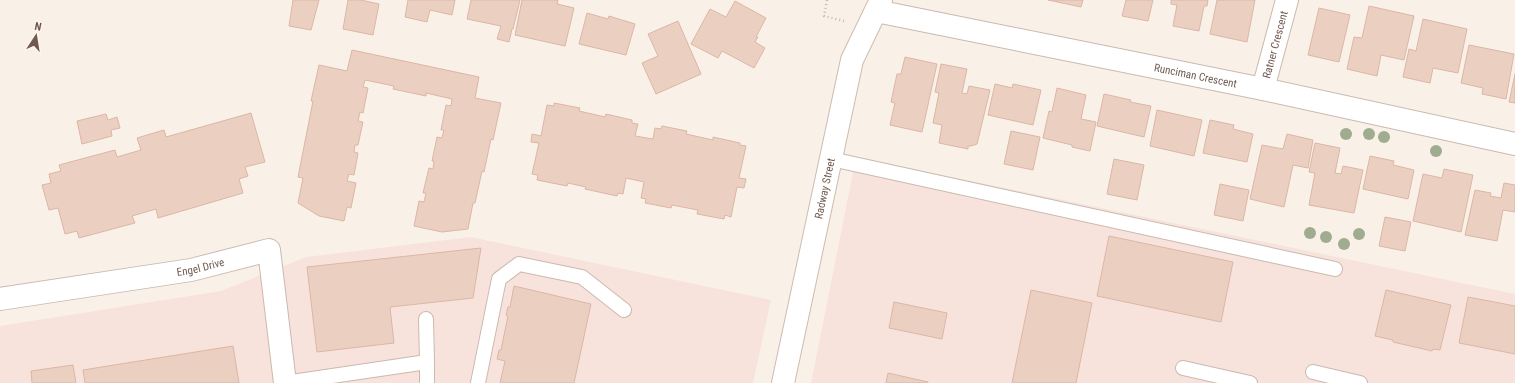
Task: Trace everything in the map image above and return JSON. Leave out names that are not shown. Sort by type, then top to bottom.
[{"type":"street","name":"Ratner Crescent","points":[[1263,89],[1287,0]]},
{"type":"street","name":"Runciman Crescent","points":[[875,13],[1263,89],[1515,144]]},
{"type":"street","name":"Radway Street","points":[[783,383],[852,60],[875,13]]},
{"type":"street","name":"Engel Drive","points":[[0,299],[191,270],[268,250],[285,383]]},
{"type":"lane","points":[[831,159],[1336,269]]},
{"type":"lane","points":[[478,383],[499,279],[518,264],[582,277],[624,310]]},
{"type":"lane","points":[[426,319],[427,383]]},
{"type":"lane","points":[[285,383],[334,379],[427,362]]},
{"type":"lane","points":[[1183,368],[1250,383]]},
{"type":"lane","points":[[1313,372],[1360,383]]},
{"type":"path","points":[[827,0],[824,16],[875,13]]},
{"type":"shaded area","points":[[856,157],[1515,294],[1515,383],[811,383]]},
{"type":"shaded area","points":[[471,237],[771,300],[753,383],[0,383],[0,326],[221,291],[306,257]]},
{"type":"building","points":[[293,0],[319,0],[311,30],[289,26]]},
{"type":"building","points":[[348,0],[361,0],[379,4],[373,35],[343,29]]},
{"type":"building","points":[[408,0],[455,0],[452,15],[430,10],[427,22],[405,17]]},
{"type":"building","points":[[471,0],[520,0],[509,42],[497,39],[501,26],[467,19]]},
{"type":"building","points":[[522,0],[558,0],[557,4],[574,8],[565,46],[515,35]]},
{"type":"building","points":[[1048,0],[1083,0],[1081,7]]},
{"type":"building","points":[[1126,0],[1153,0],[1148,21],[1122,16]]},
{"type":"building","points":[[1171,0],[1208,0],[1207,6],[1204,6],[1199,31],[1173,26],[1177,5],[1171,4]]},
{"type":"building","points":[[1217,0],[1255,0],[1247,42],[1210,34]]},
{"type":"building","points":[[735,1],[766,18],[755,42],[765,48],[754,68],[722,51],[718,58],[691,44],[710,9],[726,17]]},
{"type":"building","points":[[1369,6],[1414,16],[1404,60],[1381,55],[1377,76],[1347,69],[1354,37],[1362,38]]},
{"type":"building","points":[[1319,8],[1350,15],[1339,62],[1308,55]]},
{"type":"building","points":[[587,13],[608,19],[609,16],[635,24],[626,55],[579,44]]},
{"type":"building","points":[[1423,19],[1467,29],[1458,73],[1433,68],[1430,83],[1403,77],[1409,49],[1416,51]]},
{"type":"building","points":[[678,21],[701,74],[656,94],[642,63],[658,56],[648,34]]},
{"type":"building","points":[[1469,45],[1514,54],[1506,99],[1482,94],[1483,88],[1461,83]]},
{"type":"building","points":[[352,50],[479,77],[475,98],[501,103],[493,140],[491,139],[484,172],[482,171],[475,203],[473,203],[468,229],[442,232],[414,226],[419,201],[424,202],[426,193],[423,193],[429,168],[433,169],[434,161],[432,161],[437,137],[442,138],[444,130],[441,130],[446,105],[451,106],[452,99],[426,93],[426,96],[393,89],[394,86],[365,80],[363,87],[368,88],[363,113],[360,112],[358,121],[363,122],[358,145],[355,145],[354,152],[358,153],[354,175],[349,174],[347,181],[356,183],[351,208],[347,207],[344,221],[319,216],[298,203],[303,178],[298,177],[313,101],[311,101],[319,65],[347,71]]},
{"type":"building","points":[[905,57],[937,64],[922,132],[890,125],[895,103],[891,102],[897,74],[901,74]]},
{"type":"building","points":[[941,64],[967,69],[962,93],[967,94],[969,86],[990,90],[977,144],[968,146],[968,149],[939,143],[942,125],[933,123],[939,93],[935,92]]},
{"type":"building","points":[[1515,74],[1515,103],[1509,102]]},
{"type":"building","points":[[995,84],[1012,88],[1013,84],[1041,90],[1033,125],[988,115]]},
{"type":"building","points":[[1057,88],[1086,95],[1081,119],[1096,122],[1090,151],[1043,138],[1049,111],[1052,112]]},
{"type":"building","points":[[1104,94],[1131,100],[1130,102],[1151,106],[1144,137],[1097,126]]},
{"type":"building","points":[[554,103],[580,108],[579,111],[605,117],[606,114],[632,120],[632,123],[638,124],[635,136],[653,139],[655,128],[661,129],[662,126],[687,131],[686,134],[713,140],[713,137],[740,143],[740,145],[746,146],[739,178],[746,179],[744,188],[737,187],[731,217],[725,215],[724,219],[697,214],[698,210],[672,205],[671,208],[645,203],[646,199],[641,198],[644,182],[626,178],[623,194],[618,193],[617,196],[585,189],[586,187],[568,183],[567,186],[537,180],[538,175],[532,174],[539,143],[531,142],[532,134],[541,136],[547,105],[554,106]]},
{"type":"building","points":[[1157,110],[1202,120],[1194,156],[1150,146]]},
{"type":"building","points":[[251,113],[265,162],[245,167],[248,176],[239,179],[243,193],[158,218],[156,209],[132,216],[135,223],[79,238],[77,231],[65,234],[58,208],[49,210],[42,185],[51,183],[49,174],[61,171],[59,165],[115,150],[117,157],[141,150],[137,138],[164,130],[166,137]]},
{"type":"building","points":[[106,114],[108,120],[117,117],[120,128],[111,130],[112,136],[82,144],[77,121]]},
{"type":"building","points":[[1210,120],[1234,125],[1233,129],[1253,134],[1247,162],[1203,153]]},
{"type":"building","points":[[1011,131],[1040,137],[1033,170],[1004,164]]},
{"type":"building","points":[[1287,134],[1313,140],[1308,168],[1293,165],[1284,207],[1250,199],[1262,145],[1283,149]]},
{"type":"building","points":[[1315,143],[1340,148],[1335,173],[1341,174],[1343,166],[1363,170],[1354,213],[1309,205],[1315,173],[1309,172]]},
{"type":"building","points":[[1370,156],[1394,161],[1393,165],[1414,170],[1408,199],[1363,189]]},
{"type":"building","points":[[1114,159],[1144,165],[1137,200],[1107,194]]},
{"type":"building","points":[[1444,169],[1473,175],[1461,232],[1413,221],[1423,174],[1442,178]]},
{"type":"building","points":[[1504,183],[1515,185],[1515,212],[1503,210],[1497,241],[1465,235],[1475,190],[1491,193],[1490,196],[1501,198]]},
{"type":"building","points":[[1220,184],[1249,190],[1243,221],[1214,215]]},
{"type":"building","points":[[1385,217],[1411,222],[1405,251],[1379,246]]},
{"type":"building","points":[[1109,236],[1233,262],[1221,322],[1097,296]]},
{"type":"building","points":[[481,248],[473,298],[390,307],[394,343],[317,352],[307,267]]},
{"type":"building","points":[[514,286],[591,304],[574,383],[500,383],[505,361],[497,359],[499,350],[501,350],[508,316],[506,315],[508,307],[510,307]]},
{"type":"building","points":[[1031,290],[1092,303],[1076,383],[1012,383]]},
{"type":"building","points":[[1386,290],[1451,305],[1440,350],[1433,349],[1432,351],[1393,342],[1393,340],[1375,336]]},
{"type":"building","points":[[1468,297],[1515,306],[1515,354],[1459,343]]},
{"type":"building","points":[[894,302],[947,313],[942,339],[889,328]]},
{"type":"building","points":[[233,346],[239,383],[85,383],[83,370]]},
{"type":"building","points":[[73,365],[76,383],[32,383],[31,371]]},
{"type":"building","points":[[888,373],[928,382],[928,383],[886,383]]}]
